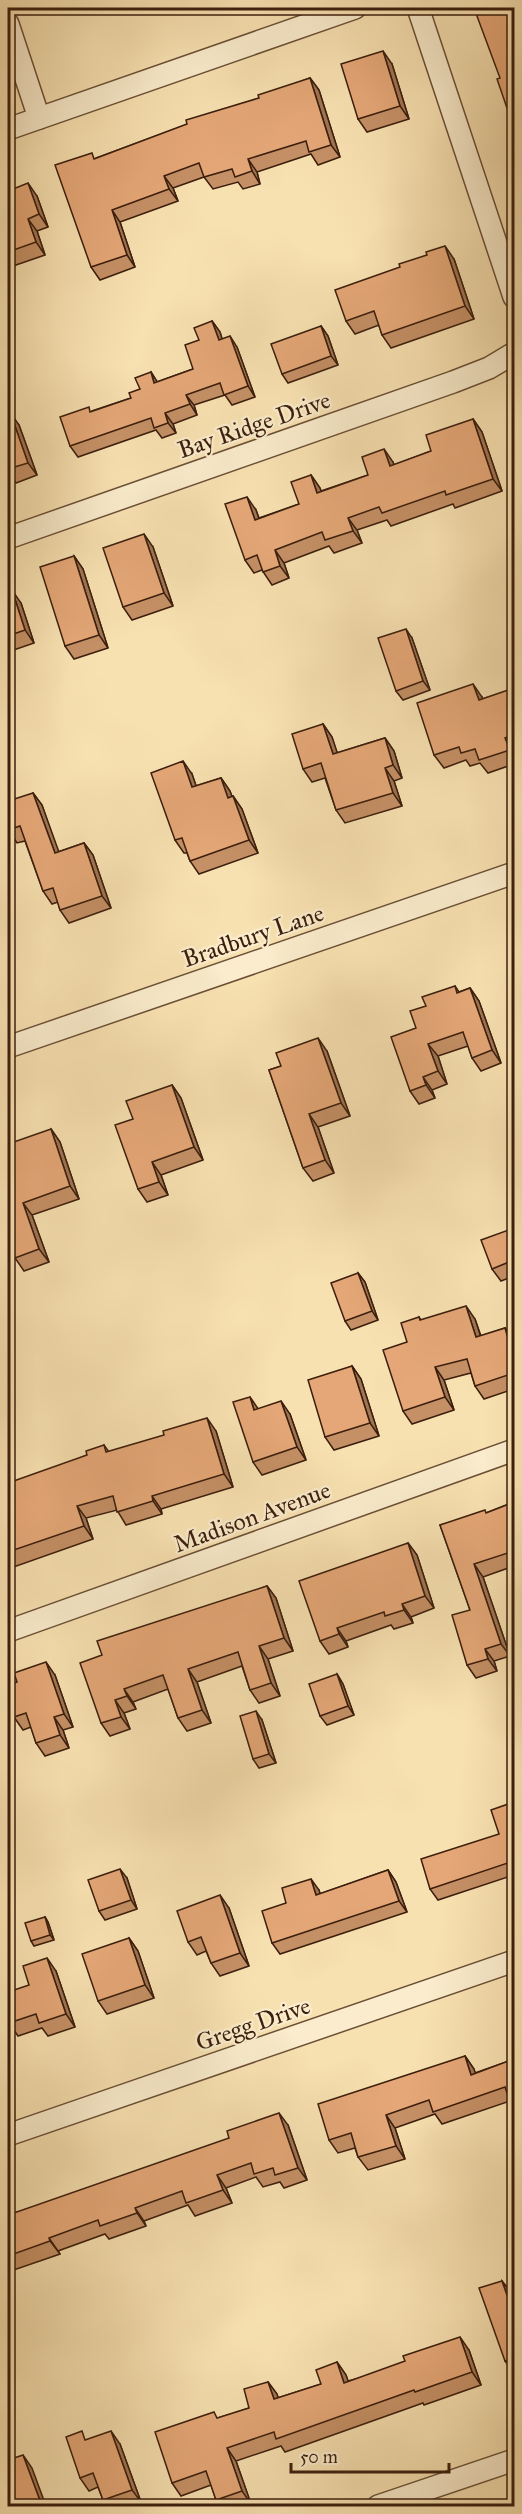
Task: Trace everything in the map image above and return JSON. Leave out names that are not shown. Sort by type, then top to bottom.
[{"type":"street","points":[[8,129],[355,8]]},
{"type":"street","points":[[418,8],[514,297]]},
{"type":"street","points":[[8,24],[39,118]]},
{"type":"street","name":"Bay Ridge Drive","points":[[8,538],[453,382],[489,368],[514,353]]},
{"type":"street","name":"Bradbury Lane","points":[[8,1047],[514,873]]},
{"type":"street","name":"Madison Avenue","points":[[8,1631],[514,1450]]},
{"type":"street","name":"Gregg Drive","points":[[8,2135],[514,1961]]},
{"type":"street","points":[[378,2506],[514,2460]]},
{"type":"building","points":[[474,8],[514,8],[514,105],[507,108],[497,79],[500,78]]},
{"type":"building","points":[[383,51],[400,106],[358,119],[341,64]]},
{"type":"building","points":[[310,78],[331,145],[309,152],[306,141],[248,159],[252,171],[235,177],[232,169],[204,177],[199,163],[164,176],[169,189],[112,210],[127,255],[91,267],[55,165],[92,153],[94,159],[187,124],[186,120],[259,98],[258,95]]},
{"type":"building","points":[[28,183],[39,214],[28,219],[36,242],[8,252],[8,191]]},
{"type":"building","points":[[445,246],[465,306],[382,335],[374,311],[346,321],[335,290],[400,267],[399,264],[427,255],[426,252]]},
{"type":"building","points":[[212,321],[219,340],[230,336],[248,386],[224,395],[220,383],[186,395],[190,404],[165,413],[168,423],[154,428],[151,418],[70,446],[60,417],[89,407],[90,412],[131,398],[129,393],[140,389],[135,378],[151,372],[154,383],[193,369],[185,345],[199,340],[194,328]]},
{"type":"building","points":[[321,326],[331,356],[282,374],[271,344]]},
{"type":"building","points":[[10,412],[28,463],[8,469],[8,413]]},
{"type":"building","points":[[473,419],[493,479],[446,495],[445,491],[382,513],[379,507],[348,518],[353,531],[325,540],[322,532],[275,550],[280,566],[263,572],[257,555],[245,560],[225,504],[247,497],[255,520],[299,504],[291,482],[311,475],[317,493],[368,475],[362,457],[384,449],[390,466],[431,451],[426,435]]},
{"type":"building","points":[[144,534],[164,593],[123,607],[103,548]]},
{"type":"building","points":[[74,556],[99,635],[65,646],[40,567]]},
{"type":"building","points":[[12,590],[25,630],[8,636],[8,592]]},
{"type":"building","points":[[406,629],[423,681],[396,691],[378,638]]},
{"type":"building","points":[[473,684],[479,700],[514,688],[514,709],[508,712],[514,734],[505,738],[510,750],[479,760],[475,749],[461,753],[459,747],[434,755],[417,703]]},
{"type":"building","points":[[323,724],[333,754],[385,738],[393,765],[385,768],[393,793],[336,810],[321,763],[303,769],[292,734]]},
{"type":"building","points":[[183,761],[192,787],[221,778],[228,798],[233,796],[249,840],[190,861],[182,838],[175,840],[151,773]]},
{"type":"building","points":[[33,793],[55,853],[84,843],[102,896],[60,910],[53,888],[43,891],[20,826],[8,830],[8,801]]},
{"type":"building","points":[[455,986],[457,993],[470,988],[492,1050],[472,1058],[463,1032],[428,1044],[438,1071],[423,1077],[426,1085],[410,1091],[391,1037],[416,1028],[410,1011],[426,1006],[422,997]]},
{"type":"building","points":[[318,1038],[341,1103],[309,1114],[325,1160],[303,1168],[269,1070],[281,1066],[276,1053]]},
{"type":"building","points":[[172,1085],[194,1147],[152,1162],[159,1182],[138,1189],[115,1125],[133,1119],[126,1101]]},
{"type":"building","points":[[51,1129],[70,1186],[23,1203],[39,1249],[15,1258],[8,1235],[8,1144]]},
{"type":"building","points":[[514,1228],[514,1260],[492,1269],[481,1240]]},
{"type":"building","points":[[358,1273],[372,1311],[345,1321],[331,1283]]},
{"type":"building","points":[[466,1306],[476,1337],[505,1328],[514,1359],[514,1373],[475,1386],[467,1359],[435,1367],[445,1397],[403,1411],[383,1350],[407,1342],[401,1323],[419,1317],[420,1320]]},
{"type":"building","points":[[352,1366],[370,1423],[325,1437],[308,1380]]},
{"type":"building","points":[[250,1397],[254,1410],[281,1401],[297,1447],[253,1462],[233,1402]]},
{"type":"building","points":[[207,1418],[224,1474],[152,1496],[153,1501],[117,1512],[113,1496],[77,1506],[84,1526],[8,1552],[8,1483],[87,1455],[86,1451],[104,1445],[106,1452],[164,1435],[163,1431]]},
{"type":"building","points":[[514,1502],[514,1551],[474,1564],[501,1644],[485,1649],[488,1659],[467,1665],[452,1615],[470,1610],[440,1525],[485,1510],[486,1513]]},
{"type":"building","points":[[408,1543],[425,1596],[402,1604],[404,1610],[385,1616],[384,1612],[337,1628],[339,1634],[320,1641],[299,1581]]},
{"type":"building","points":[[267,1586],[284,1638],[259,1646],[271,1683],[250,1690],[238,1652],[188,1669],[202,1710],[178,1718],[163,1675],[124,1689],[127,1696],[115,1700],[121,1717],[101,1723],[80,1663],[102,1655],[97,1641]]},
{"type":"building","points":[[46,1662],[64,1714],[54,1717],[60,1735],[36,1743],[26,1713],[14,1717],[8,1698],[8,1685],[17,1682],[14,1673]]},
{"type":"building","points":[[337,1674],[348,1706],[320,1716],[309,1684]]},
{"type":"building","points":[[256,1711],[269,1754],[253,1759],[240,1716]]},
{"type":"building","points":[[514,1802],[514,1861],[430,1889],[421,1859],[499,1834],[491,1810]]},
{"type":"building","points":[[120,1869],[131,1900],[99,1911],[88,1880]]},
{"type":"building","points":[[388,1870],[399,1901],[272,1943],[262,1911],[286,1903],[282,1888],[311,1879],[316,1895]]},
{"type":"building","points":[[220,1895],[240,1953],[211,1963],[201,1937],[188,1942],[177,1911]]},
{"type":"building","points":[[45,1917],[50,1935],[31,1941],[25,1923]]},
{"type":"building","points":[[129,1938],[145,1985],[98,2001],[82,1954]]},
{"type":"building","points":[[47,1958],[66,2014],[39,2023],[36,2014],[9,2023],[8,1992],[29,1985],[23,1966]]},
{"type":"building","points":[[465,2056],[471,2075],[514,2059],[514,2097],[509,2099],[505,2087],[433,2112],[429,2100],[386,2115],[396,2146],[358,2157],[351,2133],[329,2140],[318,2104]]},
{"type":"building","points":[[279,2113],[298,2168],[275,2175],[273,2168],[254,2174],[251,2163],[217,2175],[223,2190],[186,2203],[182,2191],[135,2208],[137,2213],[100,2226],[98,2220],[8,2256],[8,2215],[229,2138],[227,2131]]},
{"type":"building","points":[[502,2281],[508,2298],[514,2296],[514,2358],[505,2361],[479,2288]]},
{"type":"building","points":[[460,2337],[472,2372],[276,2439],[274,2432],[227,2448],[242,2491],[216,2500],[206,2471],[172,2483],[155,2432],[214,2412],[217,2418],[249,2408],[244,2389],[268,2382],[274,2399],[321,2384],[316,2370],[337,2362],[344,2383],[405,2361],[403,2356]]},
{"type":"building","points":[[82,2431],[85,2440],[111,2431],[132,2490],[103,2500],[93,2473],[80,2478],[66,2437]]},
{"type":"building","points":[[23,2455],[42,2506],[8,2506],[8,2460]]}]
